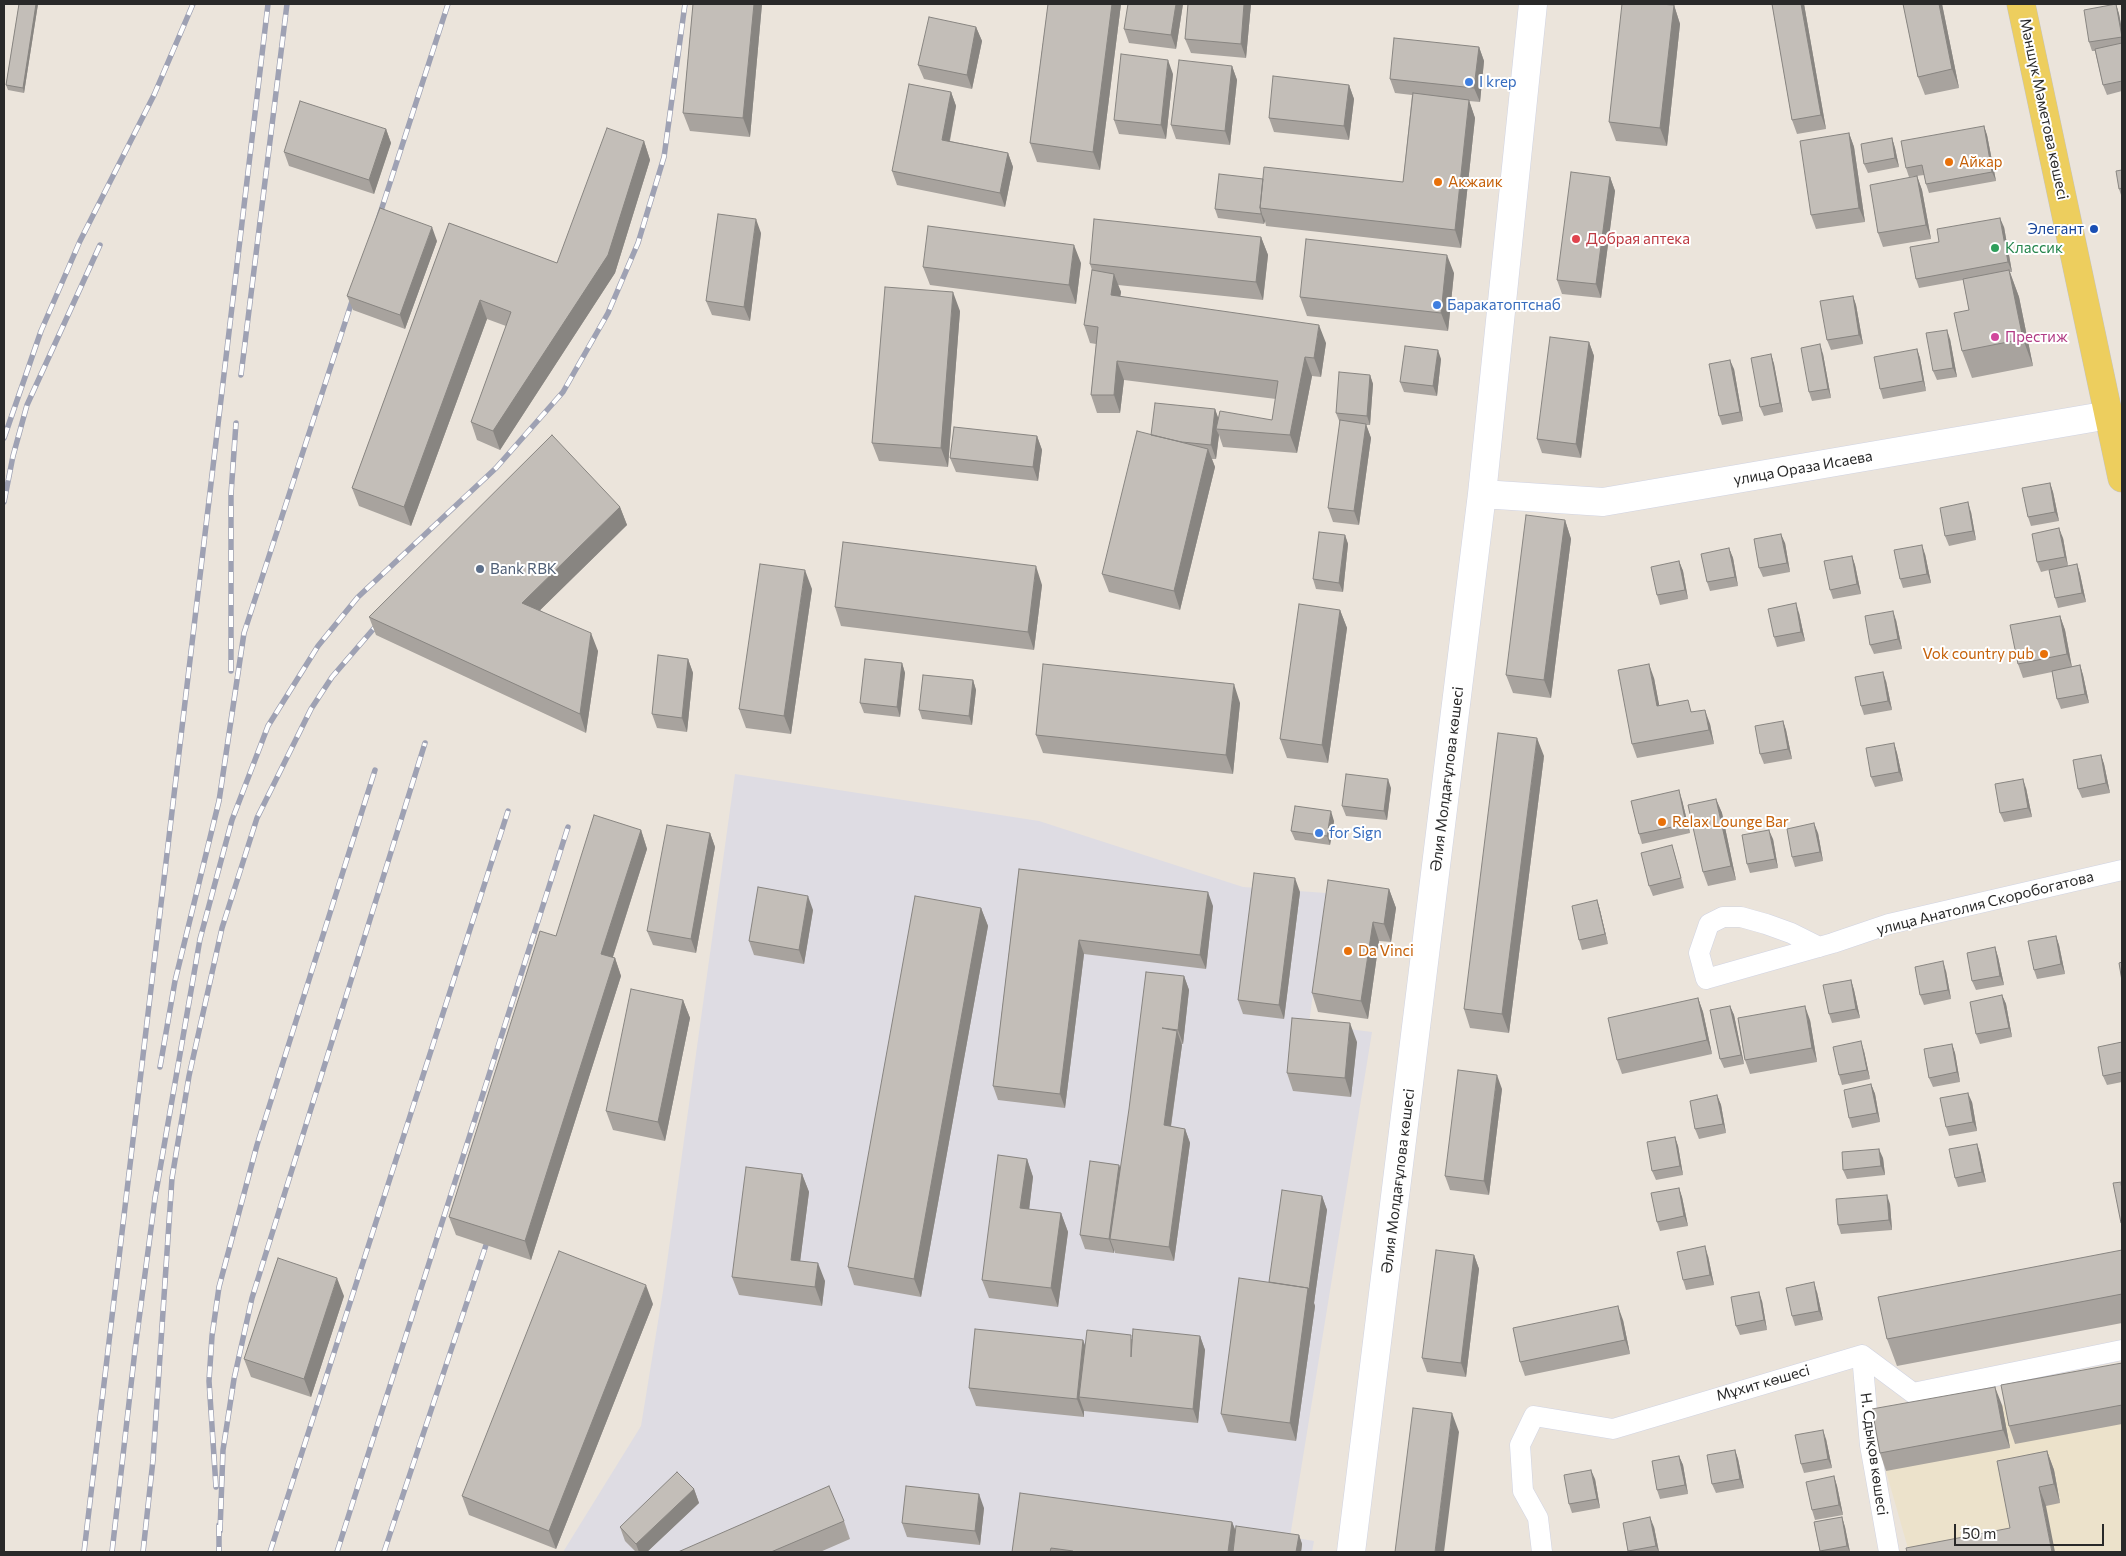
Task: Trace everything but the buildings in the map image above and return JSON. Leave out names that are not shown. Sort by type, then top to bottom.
[{"type":"main road","name":"Әлия Молдағұлова көшесі","points":[[1351,1552],[1482,494],[1533,4]]},
{"type":"main road","name":"Мәншүк Мәметова көшесі","points":[[2021,4],[2116,414],[2122,478]]},
{"type":"main road","name":"улица Ораза Исаева","points":[[1482,494],[1603,502],[2116,414]]},
{"type":"street","name":"улица Анатолия Скоробогатова","points":[[1819,947],[1791,933],[1758,922],[1741,917],[1724,917],[1709,924],[1699,953],[1706,979],[1819,947],[1889,924],[2122,870]]},
{"type":"street","points":[[1862,1355],[1913,1393],[2122,1350]]},
{"type":"street","name":"Мұхит көшесі","points":[[1542,1552],[1538,1518],[1523,1491],[1520,1445],[1534,1416],[1613,1429],[1862,1355]]},
{"type":"street","name":"Н. Сдықов көшесі","points":[[1862,1355],[1869,1437],[1889,1552]]},
{"type":"shaded area","points":[[735,774],[1039,821],[1243,887],[1326,893],[1309,1024],[1372,1032],[1290,1537],[1314,1541],[1312,1552],[563,1552],[641,1426],[663,1291]]},
{"type":"shaded area","points":[[2122,1383],[2122,1552],[1909,1552],[1886,1471],[1879,1428]]},
{"type":"railway","points":[[4,438],[41,331],[80,241],[154,95],[193,4]]},
{"type":"railway","points":[[84,1552],[268,4]]},
{"type":"railway","points":[[241,375],[287,4]]},
{"type":"railway","points":[[377,223],[448,4]]},
{"type":"railway","points":[[112,1552],[135,1350],[155,1198],[200,939],[232,820],[268,726],[318,646],[358,597],[496,468],[563,392],[608,313],[638,243],[664,157],[685,4]]},
{"type":"railway","points":[[4,502],[13,456],[27,405],[100,245]]},
{"type":"railway","points":[[160,1067],[175,981],[219,801],[244,633],[355,292]]},
{"type":"railway","points":[[231,671],[231,494],[236,423]]},
{"type":"railway","points":[[143,1552],[153,1460],[172,1178],[189,1076],[222,928],[257,818],[311,709],[332,677],[382,619]]},
{"type":"railway","points":[[220,1531],[223,1450],[234,1379],[252,1298],[425,743]]},
{"type":"railway","points":[[216,1487],[209,1381],[212,1336],[219,1287],[257,1145],[375,770]]},
{"type":"railway","points":[[270,1552],[508,811]]},
{"type":"railway","points":[[337,1552],[568,827]]},
{"type":"railway","points":[[384,1552],[486,1245]]},
{"type":"railway","points":[[219,1525],[219,1552]]},
{"type":"place","name":"I krep","points":[[1469,82]]},
{"type":"place","name":"Айкар","points":[[1949,162]]},
{"type":"place","name":"Акжаик","points":[[1438,182]]},
{"type":"place","name":"Элегант","points":[[2094,229]]},
{"type":"place","name":"Добрая аптека","points":[[1576,239]]},
{"type":"place","name":"Классик","points":[[1995,248]]},
{"type":"place","name":"Баракатоптснаб","points":[[1437,305]]},
{"type":"place","name":"Престиж","points":[[1995,337]]},
{"type":"place","name":"Bank RBK","points":[[480,569]]},
{"type":"place","name":"Vok country pub","points":[[2044,654]]},
{"type":"place","name":"Relax Lounge Bar","points":[[1662,822]]},
{"type":"place","name":"for Sign","points":[[1319,833]]},
{"type":"place","name":"Da Vinci","points":[[1348,951]]}]
